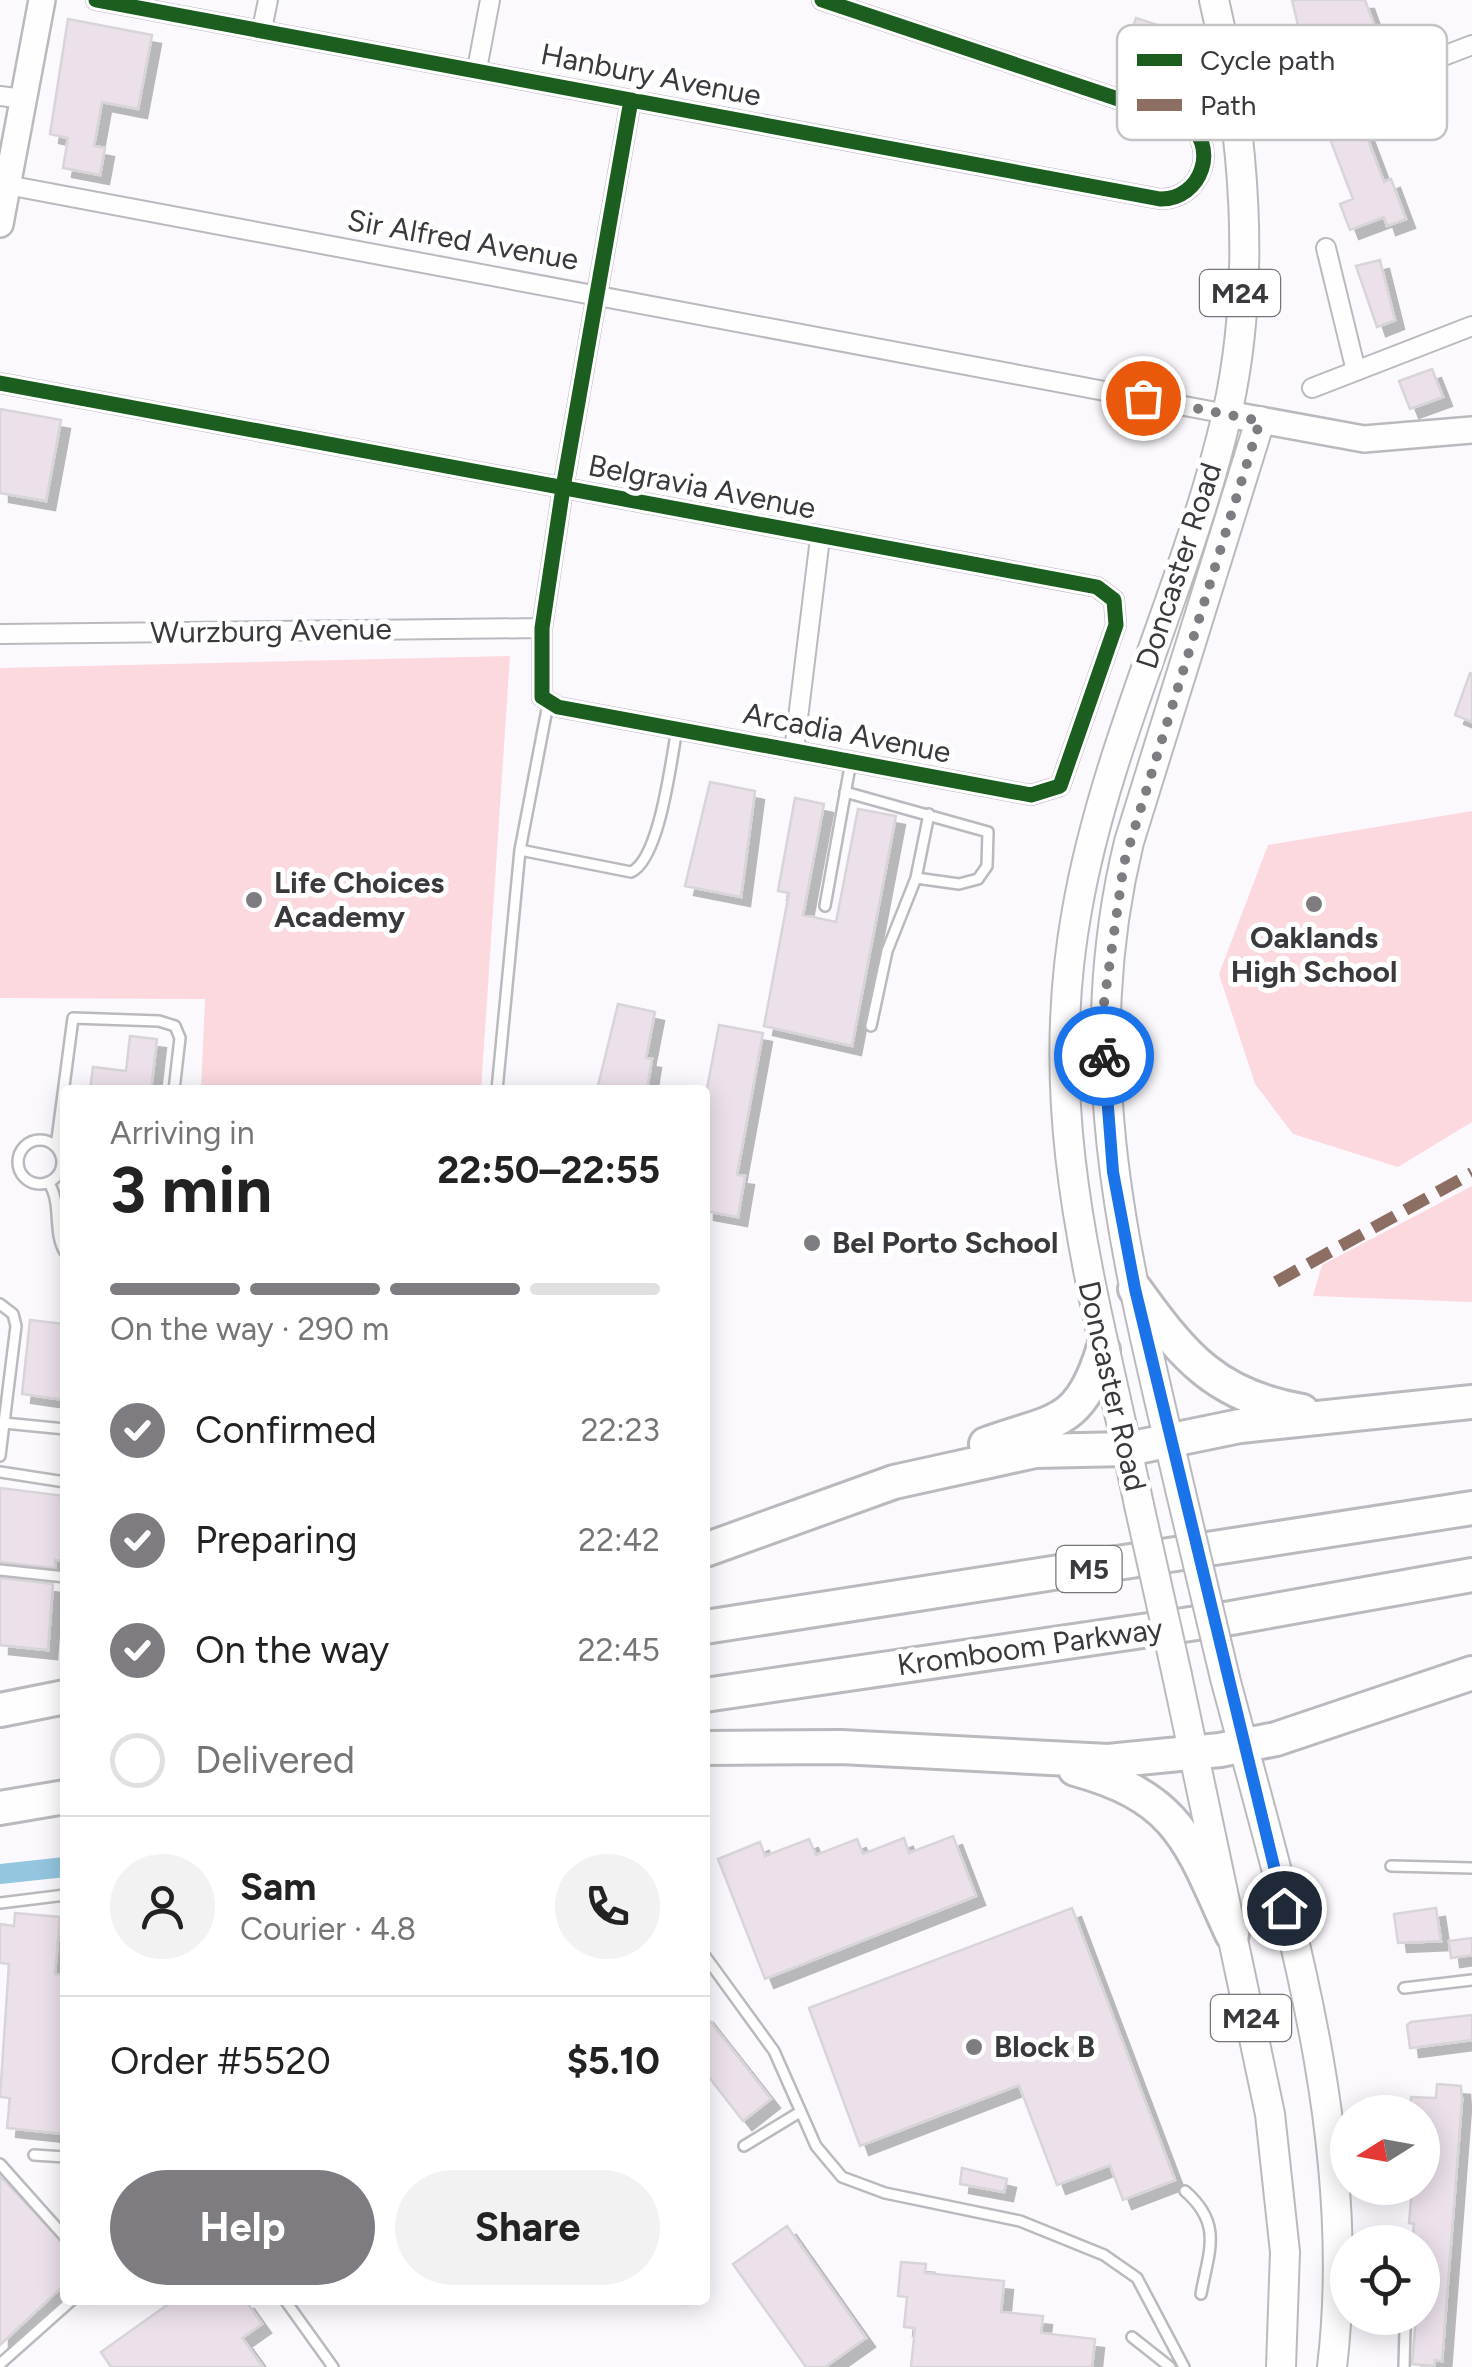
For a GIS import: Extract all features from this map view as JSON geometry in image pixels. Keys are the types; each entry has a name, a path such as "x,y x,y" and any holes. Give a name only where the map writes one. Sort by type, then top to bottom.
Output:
{"highway":[{"path":"1135,1289 1168,1334 1209,1376 1261,1401 1326,1415"},
{"path":"710,1548 1069,1414 1091,1389 1103,1350"},
{"path":"894,1482 1035,1452 1128,1449 1326,1415 1472,1402"},
{"name":"M5","path":"710,1626 1472,1508"},
{"name":"Kromboom Parkway","path":"710,1693 1231,1618 1472,1574"},
{"path":"710,1748 842,1747 1108,1762 1243,1746 1323,1725 1472,1674"},
{"path":"0,1710 60,1698"},
{"path":"0,1730 60,1721"},
{"path":"1037,1758 1094,1774 1155,1804 1180,1826 1232,1934"},
{"path":"0,1808 60,1798"},
{"path":"0,1825 60,1819"}],"main road":[{"name":"M24","path":"1214,0 1219,25"},
{"name":"M24","path":"1227,414 1243,260 1237,140"},
{"name":"Doncaster Road","path":"1227,414 1194,528 1108,776 1070,958 1065,1120 1074,1214 1270,2114 1285,2252 1281,2367"},
{"name":"Doncaster Road","path":"1260,421 1129,842 1112,929 1103,1010 1106,1116 1135,1289 1225,1678 1284,1908 1330,2129 1338,2254 1332,2367"}],"street":[{"path":"0,224 8,184 12,98 42,0"},
{"name":"Hanbury Avenue","path":"96,0 1160,199 1176,198 1192,188 1202,170 1201,140"},
{"path":"262,29 268,0"},
{"path":"477,69 490,0"},
{"name":"Hanbury Avenue","path":"822,0 1117,98"},
{"path":"1447,55 1472,45"},
{"path":"544,696 542,628 632,100"},
{"name":"Sir Alfred Avenue","path":"8,184 598,292 1227,414"},
{"path":"1326,248 1356,371"},
{"path":"1312,388 1472,326"},
{"name":"Belgravia Avenue","path":"0,384 1097,587 1114,600 1117,618 1093,696"},
{"path":"1227,414 1364,439 1472,430"},
{"path":"794,750 820,538"},
{"name":"Wurzburg Avenue","path":"0,634 542,628"},
{"name":"Arcadia Avenue","path":"544,696 677,729 1042,794 1064,781 1093,696"}],"lane":[{"path":"496,1085 520,850 544,696"},
{"path":"520,850 636,871 651,846 677,729"},
{"path":"825,906 851,761"},
{"path":"846,792 988,832 987,866 970,883 916,878"},
{"path":"871,1026 887,950 916,878 929,814"},
{"path":"64,1085 72,1018 159,1021 175,1026 180,1038 175,1085"},
{"path":"60,1114 56,1146 60,1157"},
{"path":"48,1182 32,1182 20,1170 19,1162 32,1141 56,1146"},
{"path":"48,1182 60,1165"},
{"path":"48,1182 56,1196 60,1244"},
{"path":"0,1304 12,1314 16,1326 0,1456"},
{"path":"4,1423 60,1429"},
{"path":"0,1472 60,1481"},
{"path":"0,1570 60,1576"},
{"path":"1391,1866 1472,1868"},
{"path":"0,1903 60,1896"},
{"path":"710,1963 774,2051 822,2156 852,2184 1020,2221 1064,2236 1132,2274 1184,2367"},
{"path":"1404,1988 1472,1980"},
{"path":"744,2146 800,2112"},
{"path":"34,2155 60,2158"},
{"path":"0,2164 60,2231"},
{"path":"1185,2191 1203,2206 1211,2228 1202,2294"},
{"path":"0,2364 66,2305"},
{"path":"289,2305 333,2367"},
{"path":"1404,2367 1405,2335"},
{"path":"1132,2337 1170,2367"}],"shaded area":[{"name":"Life Choices Academy","path":"510,656 481,1085 201,1085 205,999 0,998 0,668"},
{"path":"1472,811 1472,1122 1398,1167 1293,1134 1255,1084 1219,974 1268,845"},
{"path":"1472,1186 1472,1302 1313,1296 1322,1265"}],"building":[{"path":"1292,0 1365,0 1374,25 1298,25"},
{"path":"1136,18 1158,25 1134,25"},
{"path":"68,19 152,35 138,109 102,102 94,146 105,148 100,175 63,168 68,138 50,134"},
{"path":"1330,140 1368,140 1384,182 1391,179 1406,219 1387,226 1384,217 1350,230 1340,204 1353,199"},
{"path":"1380,260 1395,320 1377,327 1356,266"},
{"path":"1432,369 1443,397 1410,409 1399,381"},
{"path":"0,409 61,420 46,501 0,493"},
{"path":"1472,674 1472,722 1455,715"},
{"path":"710,782 755,791 741,897 685,886"},
{"path":"795,798 824,804 803,915 836,922 858,809 896,816 852,1046 764,1026 789,893 778,891"},
{"path":"618,1004 655,1012 646,1058 652,1059 648,1085 598,1085"},
{"path":"719,1025 763,1033 737,1175 745,1176 738,1217 710,1212 708,1085"},
{"path":"130,1036 157,1039 152,1085 91,1085 93,1067 126,1071"},
{"path":"30,1320 60,1323 60,1399 22,1394"},
{"path":"0,1488 60,1495 60,1560 55,1560 55,1568 0,1562"},
{"path":"0,1578 53,1584 48,1650 0,1645"},
{"path":"953,1836 976,1896 765,1979 718,1859 760,1842 765,1856 809,1839 816,1855 857,1839 863,1854 904,1838 909,1853"},
{"name":"Block B","path":"1072,1908 1175,2180 1123,2200 1110,2165 1057,2185 1019,2085 860,2146 809,2008"},
{"path":"1436,1908 1441,1941 1398,1943 1394,1914"},
{"path":"15,1913 60,1917 55,1974 60,1974 60,2133 7,2128 10,2098 0,2097 9,1964 0,1963 0,1924 14,1926"},
{"path":"1472,1938 1472,1955 1451,1958 1449,1941"},
{"path":"1472,2015 1472,2040 1410,2048 1407,2025 1411,2022"},
{"path":"710,2021 771,2099 743,2121 710,2078"},
{"path":"1437,2084 1461,2086 1442,2361 1435,2360 1434,2366 1412,2364 1415,2335 1440,2335 1440,2225 1409,2223 1411,2205 1440,2205 1440,2095 1436,2095"},
{"path":"962,2168 1007,2179 1004,2192 960,2184"},
{"path":"0,2176 60,2240 60,2289 0,2345"},
{"path":"787,2226 866,2338 825,2367 806,2367 733,2264"},
{"path":"901,2262 926,2264 925,2273 1004,2281 1001,2312 1043,2316 1041,2333 1095,2339 1092,2367 911,2367 915,2328 904,2327 907,2297 898,2296"},
{"path":"167,2305 249,2305 262,2324 242,2338 263,2367 111,2367 101,2352"}],"waterway":[{"path":"0,1874 60,1868"}],"marked path":[{"path":"1276,1282 1472,1173"}],"cycle path":[{"path":"96,0 1160,199 1175,197 1196,181 1204,156 1200,140"},
{"path":"822,0 1117,99"},
{"path":"0,383 1097,587 1114,600 1116,625 1060,786 1031,795 558,707 542,697 542,628 563,488 631,100"}],"way so far":[{"path":"1104,1056 1103,1010 1112,929 1129,842 1260,421 1143,398"}],"place":[{"name":"Life Choices Academy","path":"254,900"},
{"name":"Oaklands High School","path":"1314,904"},
{"name":"Bel Porto School","path":"812,1243"},
{"name":"Block B","path":"974,2047"}],"route":[{"path":"1104,1056 1113,1172 1135,1289 1225,1678 1284,1908"}]}
